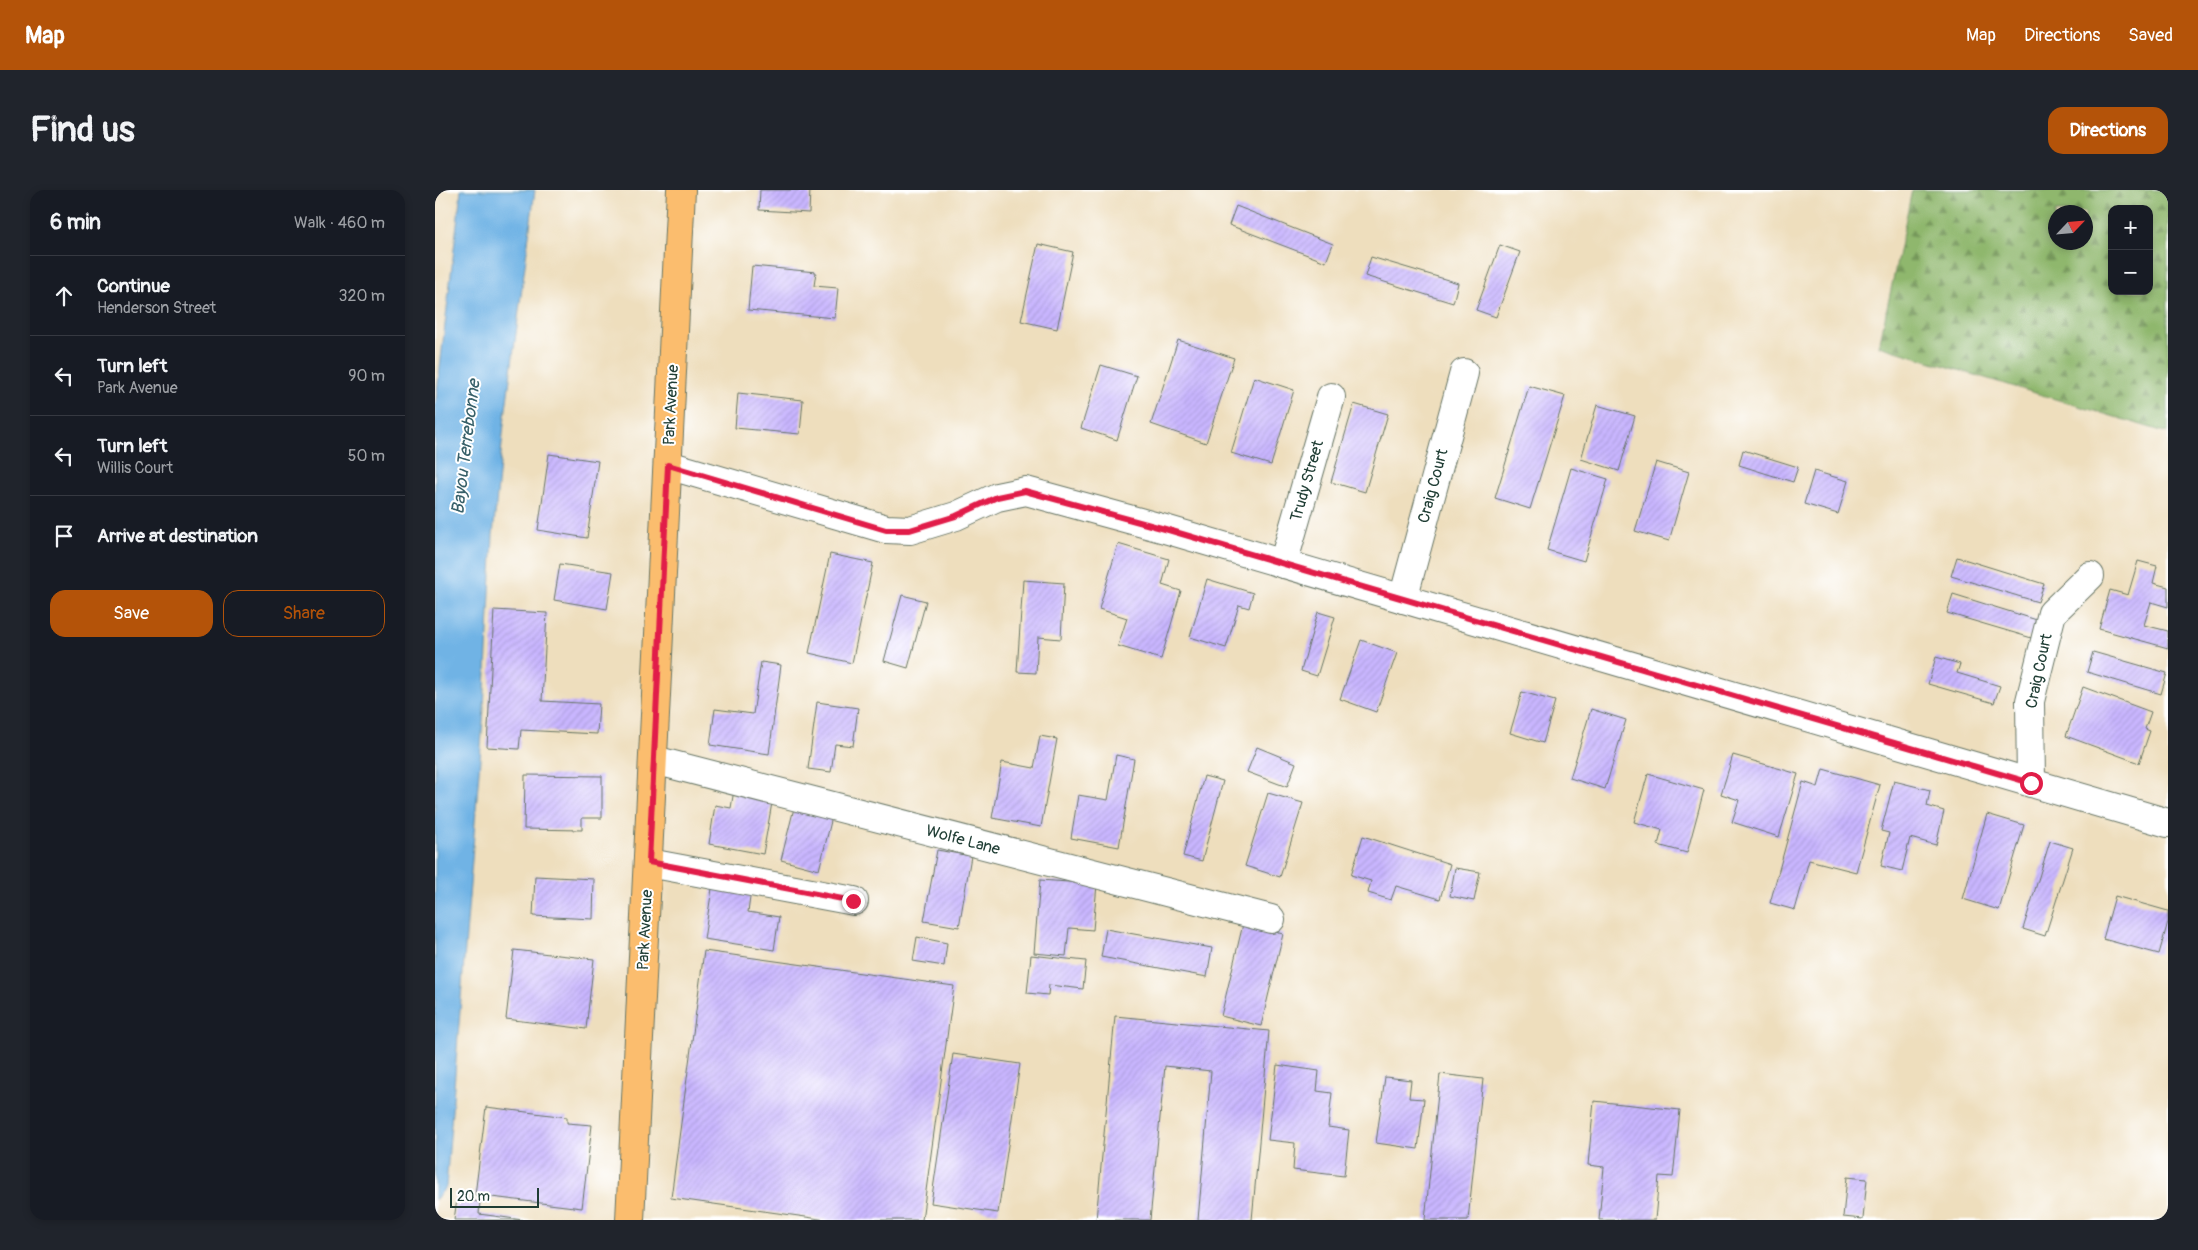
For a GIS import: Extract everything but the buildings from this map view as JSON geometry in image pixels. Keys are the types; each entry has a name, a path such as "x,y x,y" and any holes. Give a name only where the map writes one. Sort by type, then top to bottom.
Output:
{"main road":[{"name":"Park Avenue","path":"630,1220 681,190"}],"street":[{"name":"Craig Court","path":"1403,599 1464,373"},
{"name":"Trudy Street","path":"1283,564 1331,397"},
{"path":"668,465 886,530 910,530 956,516 997,497 1025,491 1283,564 2168,823"},
{"name":"Craig Court","path":"2031,783 2030,702 2052,613 2090,576"},
{"name":"Wolfe Lane","path":"654,760 1271,920"},
{"path":"649,862 853,901"}],"green space":[{"path":"1912,190 2168,190 2168,433 1879,346"}],"water":[{"name":"Bayou Terrebonne","path":"461,190 535,190 504,424 493,535 484,709 446,1187 435,1200 435,409"}],"route":[{"path":"853,901 649,862 668,465 886,530 910,530 956,516 997,497 1025,491 1165,529 2031,783"}]}
